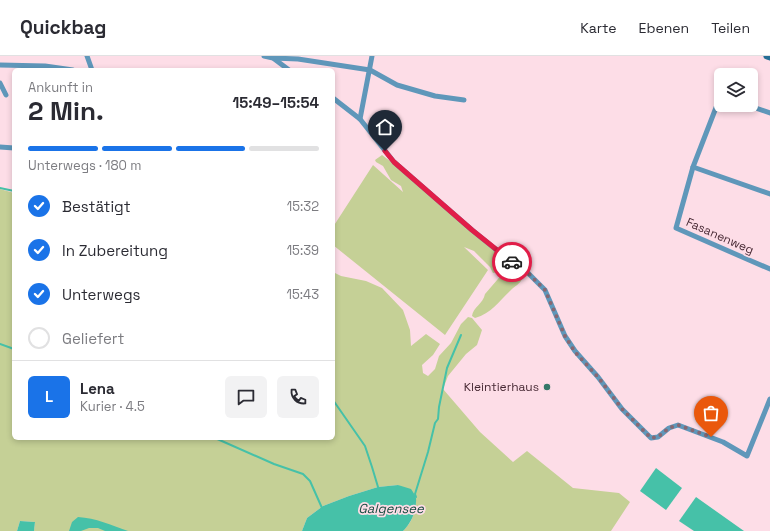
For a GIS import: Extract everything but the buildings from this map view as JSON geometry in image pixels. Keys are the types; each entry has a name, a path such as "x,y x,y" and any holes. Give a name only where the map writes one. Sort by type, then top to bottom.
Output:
{"street":[{"path":"87,56 91,68"},
{"path":"264,56 273,58 298,58 370,70 397,85 435,96 464,100"},
{"path":"360,119 372,56"},
{"path":"273,58 286,68"},
{"path":"0,65 45,66 58,68"},
{"path":"0,83 6,95"},
{"path":"335,100 360,119 394,162 472,230 509,260 528,273 545,290 565,336 575,352 598,377 622,409 651,438 658,437 669,428 678,425 723,442 747,456 770,399"},
{"path":"758,109 770,113"},
{"path":"714,112 693,167 770,194"},
{"path":"0,146 12,148"},
{"name":"Fasanenweg","path":"693,167 676,228 770,269"}],"shaded area":[{"path":"382,155 407,174 504,259 502,268 498,272 493,273 490,267 474,251 464,247 488,270 445,335 335,247 335,224 373,165 403,192 401,186 391,180 383,166 375,160"},
{"path":"0,189 12,192 12,440 335,440 335,273 341,276 366,281 382,288 403,310 410,330 411,346 426,334 440,344 433,355 422,365 423,373 428,376 435,369 439,356 451,343 461,324 468,317 472,318 482,330 477,345 466,354 448,376 443,389 480,432 513,462 527,451 573,488 619,493 630,502 611,531 403,531 410,523 413,516 416,497 398,485 378,487 323,506 307,518 302,531 34,531 35,522 20,521 17,531 0,531"},
{"path":"510,265 519,272 522,279 520,282 491,310 475,318 472,316 474,310 485,294"}],"water":[{"path":"656,468 682,488 666,510 640,491"},
{"name":"Galgensee","path":"398,485 411,489 416,498 416,508 413,516 403,531 302,531 307,518 323,506 378,487"},
{"path":"696,497 744,531 694,531 679,521"},
{"path":"78,517 97,520 128,531 105,531 98,528 89,528 81,531 69,531 72,522"},
{"path":"20,521 35,522 34,531 17,531"}],"waterway":[{"path":"0,188 12,191"},
{"path":"416,497 415,494 435,423 438,419 447,368 461,335"},
{"path":"0,344 12,348"},
{"path":"335,403 365,446 378,487"},
{"path":"220,440 274,464 303,474 310,481 322,508"}],"way so far":[{"path":"512,262 528,273 545,290 565,336 575,352 598,377 622,409 651,438 658,437 669,428 678,425 711,437"}],"place":[{"name":"Kleintierhaus","path":"547,387"}],"route":[{"path":"385,151 394,162 472,230 512,262"}]}
